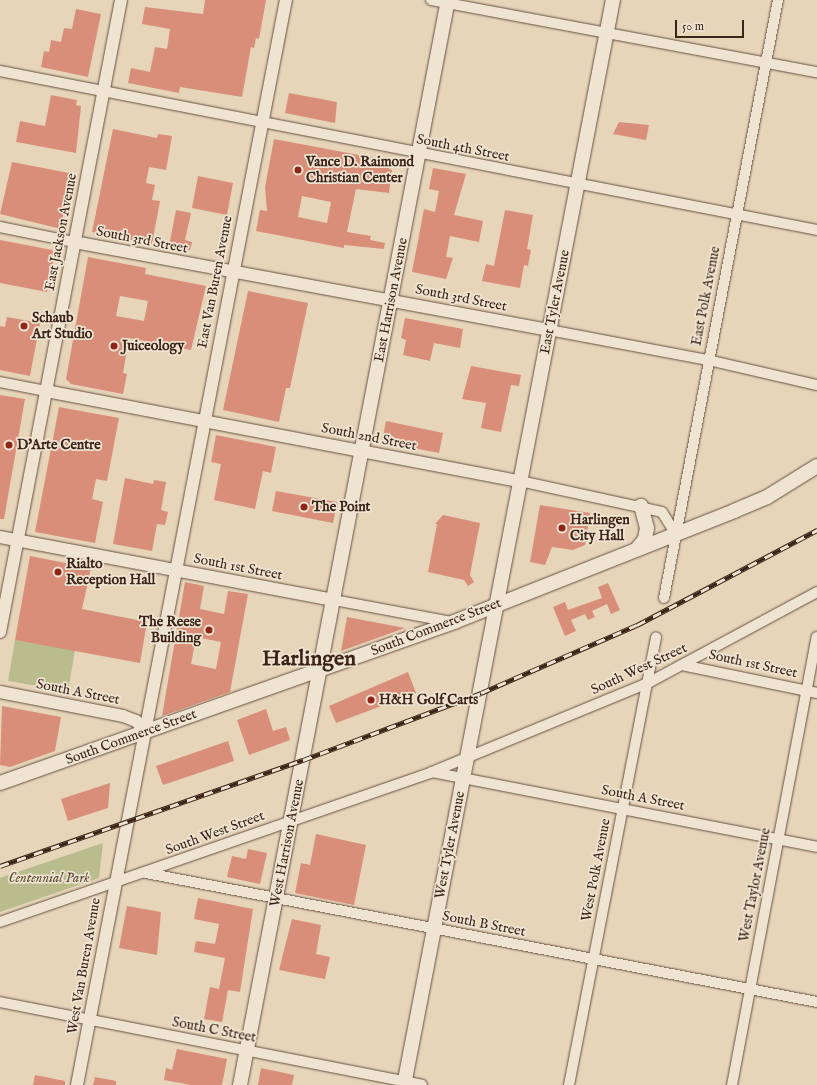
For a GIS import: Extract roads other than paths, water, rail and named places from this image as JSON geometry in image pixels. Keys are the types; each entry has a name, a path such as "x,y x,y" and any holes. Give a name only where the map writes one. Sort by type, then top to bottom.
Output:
{"main road":[{"name":"East Tyler Avenue","path":"497,605 614,0"},
{"name":"East Harrison Avenue","path":"334,600 448,2"},
{"name":"South Commerce Street","path":"0,783 454,622 767,497 817,466"},
{"path":"637,549 644,539 647,528 641,506"},
{"name":"West Harrison Avenue","path":"240,1085 334,600"},
{"name":"West Tyler Avenue","path":"404,1083 497,605"}],"street":[{"name":"East Jackson Avenue","path":"0,632 121,0"},
{"name":"East Van Buren Avenue","path":"175,570 286,0"},
{"path":"431,0 767,61 817,72"},
{"name":"East Polk Avenue","path":"664,598 675,533 778,0"},
{"name":"South 4th Street","path":"0,72 104,91 736,216 817,230"},
{"path":"0,227 74,242"},
{"name":"South 3rd Street","path":"74,242 708,360 817,385"},
{"path":"0,382 46,391"},
{"name":"South 2nd Street","path":"46,391 204,420 641,506 662,512 675,533"},
{"name":"South 1st Street","path":"0,537 454,622"},
{"name":"West Van Buren Avenue","path":"77,1085 115,882 146,731 175,570"},
{"name":"South West Street","path":"0,922 115,882 146,873 291,820 467,760 648,683 817,592"},
{"name":"West Polk Avenue","path":"569,1085 656,637"},
{"name":"West Taylor Avenue","path":"732,1085 778,840 812,692 817,637"},
{"name":"South 1st Street","path":"682,665 812,692"},
{"name":"South A Street","path":"0,692 123,716 136,721 146,731"},
{"name":"South West Street","path":"432,772 463,778"},
{"name":"South A Street","path":"463,778 817,847"},
{"name":"South B Street","path":"146,873 817,1002"},
{"name":"South C Street","path":"0,1002 404,1083 422,1085"}],"railway":[{"path":"0,866 303,760 481,693 637,625 817,530"}],"place":[{"name":"Vance D. Raimond Christian Center","path":"298,170"},
{"name":"Schaub Art Studio","path":"24,326"},
{"name":"Juiceology","path":"114,346"},
{"name":"D'Arte Centre","path":"9,445"},
{"name":"The Point","path":"304,507"},
{"name":"Harlingen City Hall","path":"562,528"},
{"name":"Rialto Reception Hall","path":"58,572"},
{"name":"The Reese Building","path":"209,630"},
{"name":"H&H Golf Carts","path":"371,700"}],"district":[{"name":"Harlingen","path":"309,660"}],"park label":[{"name":"Centennial Park","path":"49,878"}]}
